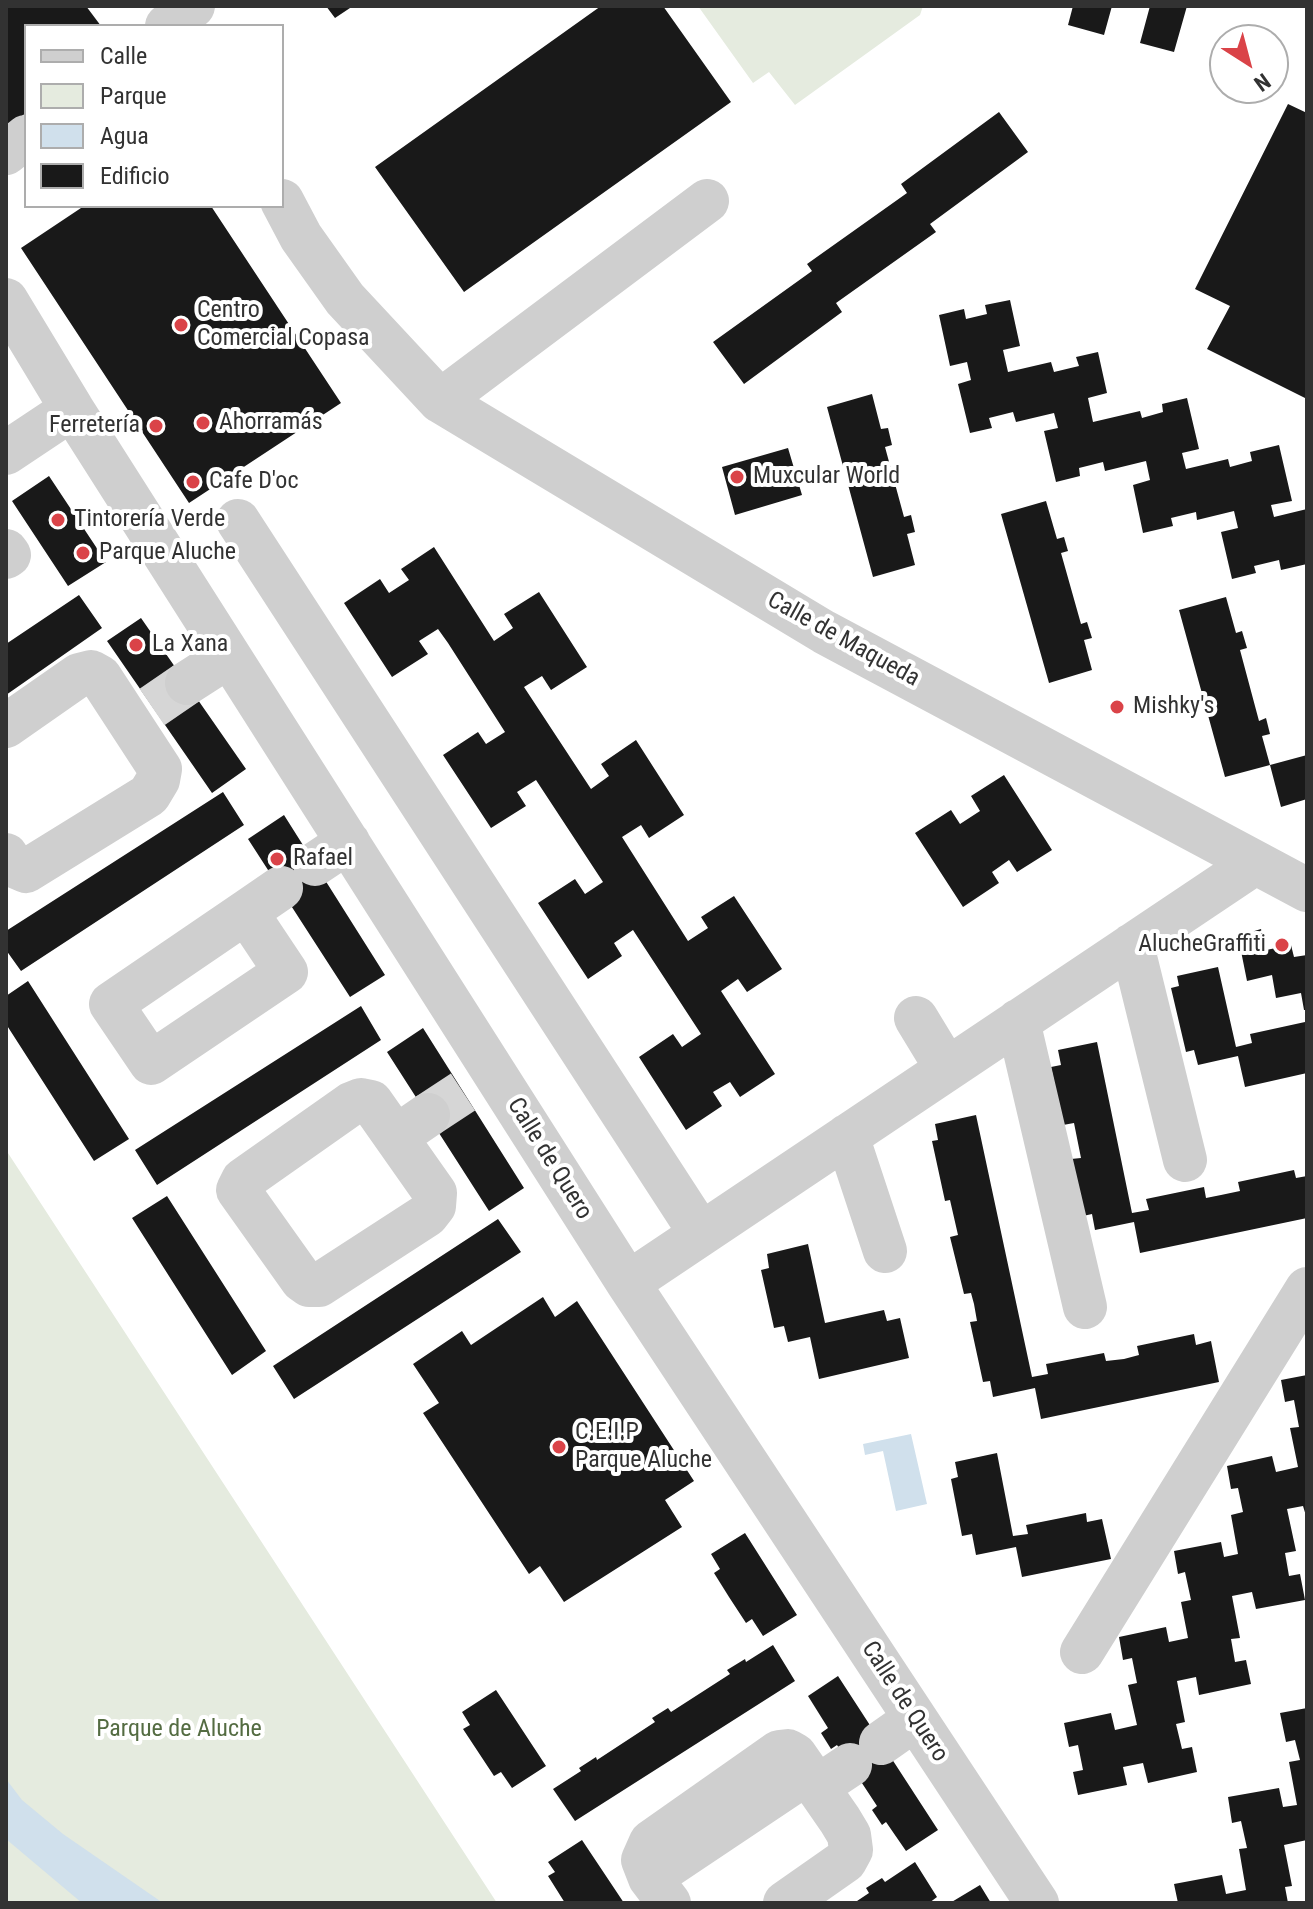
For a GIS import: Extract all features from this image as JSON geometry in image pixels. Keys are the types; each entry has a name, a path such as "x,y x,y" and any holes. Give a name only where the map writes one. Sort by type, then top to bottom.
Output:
{"street":[{"path":"170,24 193,6"},
{"path":"6,153 24,139"},
{"path":"440,401 707,201"},
{"name":"Calle de Maqueda","path":"284,205 301,237 345,299 440,401 824,632 1307,890"},
{"name":"Calle de Quero","path":"6,300 229,656 297,877 445,1104 628,1283 854,1757 1037,1903"},
{"path":"6,453 72,409"},
{"path":"238,521 701,1234"},
{"path":"156,705 229,656"},
{"path":"6,726 79,675 91,672 156,705"},
{"path":"6,855 12,865 26,871 149,795 158,780 160,769 156,705"},
{"path":"628,1283 1255,863"},
{"path":"1132,945 1185,1160"},
{"path":"916,1018 947,1069"},
{"path":"1018,1021 1085,1307"},
{"path":"361,1100 445,1104 434,1206 427,1215 319,1285 309,1285 302,1280 238,1190 243,1180 361,1100"},
{"path":"847,1136 885,1251"},
{"path":"1082,1652 1307,1289"},
{"path":"660,1891 643,1860 651,1842 779,1752 854,1757 849,1835 851,1850 845,1861 785,1903"}],"green space":[{"path":"698,6 923,6 920,15 795,105 769,72 753,83"},
{"name":"Parque de Aluche","path":"6,1150 497,1903 6,1903"}],"water":[{"path":"911,1434 927,1504 896,1511 883,1451 865,1455 863,1444"},
{"path":"6,1779 22,1800 63,1834 163,1903 82,1903 6,1839"}],"building":[{"path":"6,6 86,6 100,24 24,24 24,114 9,125 6,122"},
{"path":"326,6 353,6 335,18"},
{"path":"601,6 663,6 731,102 464,292 375,167"},
{"path":"1073,6 1112,6 1104,35 1068,25"},
{"path":"1150,6 1187,6 1174,52 1140,43"},
{"path":"1288,104 1307,113 1307,399 1207,349 1230,306 1195,289"},
{"path":"999,112 1028,152 930,224 936,232 836,303 842,312 744,384 713,342 812,271 807,264 907,193 901,184"},
{"name":"Centro Comercial Copasa","path":"81,208 212,208 341,403 189,503 21,248"},
{"path":"1010,300 1020,346 1003,350 1008,372 1051,362 1054,372 1079,366 1076,357 1098,352 1107,393 1088,398 1093,422 1140,411 1142,418 1163,412 1162,404 1187,398 1199,449 1182,453 1186,469 1228,459 1230,467 1252,461 1250,452 1279,445 1292,501 1271,505 1274,517 1307,509 1307,564 1281,570 1279,560 1254,566 1256,573 1232,579 1221,532 1238,528 1234,511 1197,520 1196,512 1171,518 1173,526 1143,533 1133,485 1150,480 1146,461 1105,471 1103,462 1079,468 1080,476 1056,482 1044,431 1058,428 1054,413 1016,422 1013,412 989,418 992,428 970,433 958,384 971,380 967,362 950,366 939,315 964,309 966,319 987,314 985,305"},
{"path":"872,394 881,429 888,428 892,445 885,447 904,517 911,515 915,532 907,534 915,565 873,577 827,407"},
{"path":"788,448 802,495 735,515 722,467"},
{"path":"49,476 106,562 68,586 12,501"},
{"path":"1046,501 1057,539 1064,537 1068,551 1061,553 1081,624 1087,622 1092,638 1084,640 1092,670 1049,683 1001,514"},
{"path":"434,547 494,641 513,628 504,614 539,592 587,667 551,690 542,676 524,687 591,789 609,776 601,764 636,740 684,815 649,838 641,825 622,837 688,941 708,928 701,917 734,896 782,969 747,992 738,979 721,991 775,1074 740,1097 730,1082 713,1092 722,1106 686,1130 639,1057 673,1034 682,1047 701,1034 633,930 614,943 622,956 588,979 538,903 575,879 585,894 603,882 536,780 517,792 526,806 491,828 443,755 478,732 486,744 505,732 448,643 438,629 419,641 428,654 392,677 344,603 380,579 389,593 409,580 401,569"},
{"path":"79,595 102,628 6,695 6,644"},
{"path":"1226,597 1236,633 1242,631 1247,648 1240,650 1259,721 1266,718 1270,734 1262,736 1270,765 1225,777 1179,610"},
{"path":"141,618 246,769 212,793 107,641"},
{"path":"1307,755 1307,799 1281,807 1270,765"},
{"path":"1004,775 1052,850 1017,872 1009,860 992,872 999,883 963,907 915,833 951,810 960,824 980,811 971,796"},
{"path":"223,792 244,825 21,971 6,950 6,931"},
{"path":"284,815 385,975 350,997 248,839"},
{"path":"1261,929 1266,950 1291,945 1294,957 1307,955 1307,1010 1304,1010 1301,993 1276,998 1272,975 1247,981 1238,936"},
{"path":"1218,967 1236,1047 1252,1043 1250,1034 1305,1022 1307,1073 1245,1087 1238,1056 1198,1065 1194,1050 1186,1052 1171,988 1179,986 1177,976"},
{"path":"28,981 129,1139 94,1161 6,1024 6,996"},
{"path":"361,1006 381,1040 157,1185 135,1150"},
{"path":"423,1028 524,1188 489,1211 387,1052"},
{"path":"1097,1042 1132,1213 1149,1210 1146,1199 1204,1187 1206,1198 1240,1191 1238,1182 1294,1170 1296,1178 1307,1176 1307,1218 1140,1253 1134,1222 1095,1230 1092,1214 1083,1216 1071,1159 1081,1158 1074,1123 1063,1125 1051,1067 1061,1065 1058,1050"},
{"path":"976,1115 1032,1377 1048,1374 1046,1364 1104,1353 1106,1361 1124,1359 1139,1355 1137,1346 1194,1334 1196,1345 1211,1341 1219,1382 1041,1419 1035,1388 993,1397 990,1381 983,1382 970,1322 977,1321 974,1304 971,1293 964,1294 950,1237 958,1235 950,1200 945,1201 932,1141 938,1140 935,1124"},
{"path":"167,1196 266,1351 232,1375 132,1218"},
{"path":"498,1219 521,1252 294,1399 273,1366"},
{"path":"808,1244 825,1323 884,1310 887,1321 900,1318 909,1358 819,1379 810,1337 788,1342 784,1326 774,1328 761,1270 769,1268 767,1254"},
{"name":"C.E.I.P Parque Aluche","path":"543,1297 555,1317 577,1301 694,1481 665,1500 682,1527 564,1602 540,1566 529,1574 423,1413 439,1403 413,1364 462,1331 471,1345"},
{"path":"1307,1375 1307,1519 1303,1506 1287,1509 1296,1551 1285,1553 1289,1576 1300,1574 1305,1600 1256,1609 1252,1592 1232,1596 1240,1638 1231,1639 1235,1662 1246,1660 1251,1684 1199,1695 1196,1677 1177,1681 1185,1722 1176,1724 1182,1749 1192,1747 1197,1772 1148,1783 1143,1763 1123,1767 1127,1785 1078,1795 1073,1772 1083,1770 1078,1745 1069,1747 1064,1723 1111,1713 1115,1730 1137,1725 1128,1685 1137,1683 1132,1658 1123,1660 1119,1637 1166,1627 1169,1642 1188,1638 1181,1602 1191,1600 1185,1572 1178,1574 1174,1551 1221,1542 1224,1557 1238,1554 1231,1515 1243,1512 1238,1488 1231,1489 1227,1466 1272,1456 1276,1472 1298,1467 1290,1428 1299,1427 1294,1400 1285,1402 1281,1380"},
{"path":"997,1453 1013,1536 1028,1534 1026,1525 1086,1513 1087,1522 1102,1519 1111,1559 1022,1577 1016,1547 976,1555 972,1534 962,1536 951,1479 958,1477 955,1462"},
{"path":"745,1533 797,1615 763,1636 752,1619 746,1623 714,1573 720,1569 711,1554"},
{"path":"773,1645 795,1681 575,1821 553,1789 581,1771 579,1768 596,1757 597,1760 655,1722 652,1718 668,1708 671,1712 730,1674 727,1670"},
{"path":"838,1676 938,1830 906,1851 886,1822 882,1825 872,1810 877,1806 837,1745 831,1749 821,1733 828,1728 808,1696"},
{"path":"496,1690 546,1766 512,1788 501,1772 494,1776 463,1729 470,1725 462,1712"},
{"path":"1307,1708 1307,1840 1284,1845 1292,1886 1285,1887 1288,1903 1178,1903 1174,1884 1222,1875 1226,1894 1246,1890 1239,1849 1247,1848 1241,1821 1232,1823 1228,1797 1279,1788 1283,1807 1297,1805 1289,1762 1300,1760 1295,1740 1286,1742 1280,1713"},
{"path":"582,1840 624,1903 565,1903 548,1876 555,1872 548,1862"},
{"path":"915,1862 937,1897 929,1903 854,1903 869,1893 866,1888 882,1878 885,1882"},
{"path":"980,1885 991,1903 950,1903"}],"tunnel":[{"path":"152,707 187,683"},
{"path":"428,1115 463,1092"}],"place":[{"name":"Centro Comercial Copasa","path":"181,325"},
{"name":"Ahorramás","path":"203,423"},
{"name":"Ferretería","path":"156,426"},
{"name":"Muxcular World","path":"737,477"},
{"name":"Cafe D'oc","path":"193,482"},
{"name":"Tintorería Verde","path":"58,520"},
{"name":"Parque Aluche","path":"83,553"},
{"name":"La Xana","path":"136,645"},
{"name":"Mishky's","path":"1117,707"},
{"name":"Rafael","path":"277,859"},
{"name":"AlucheGraffiti","path":"1282,945"},
{"name":"C.E.I.P Parque Aluche","path":"559,1447"}]}
